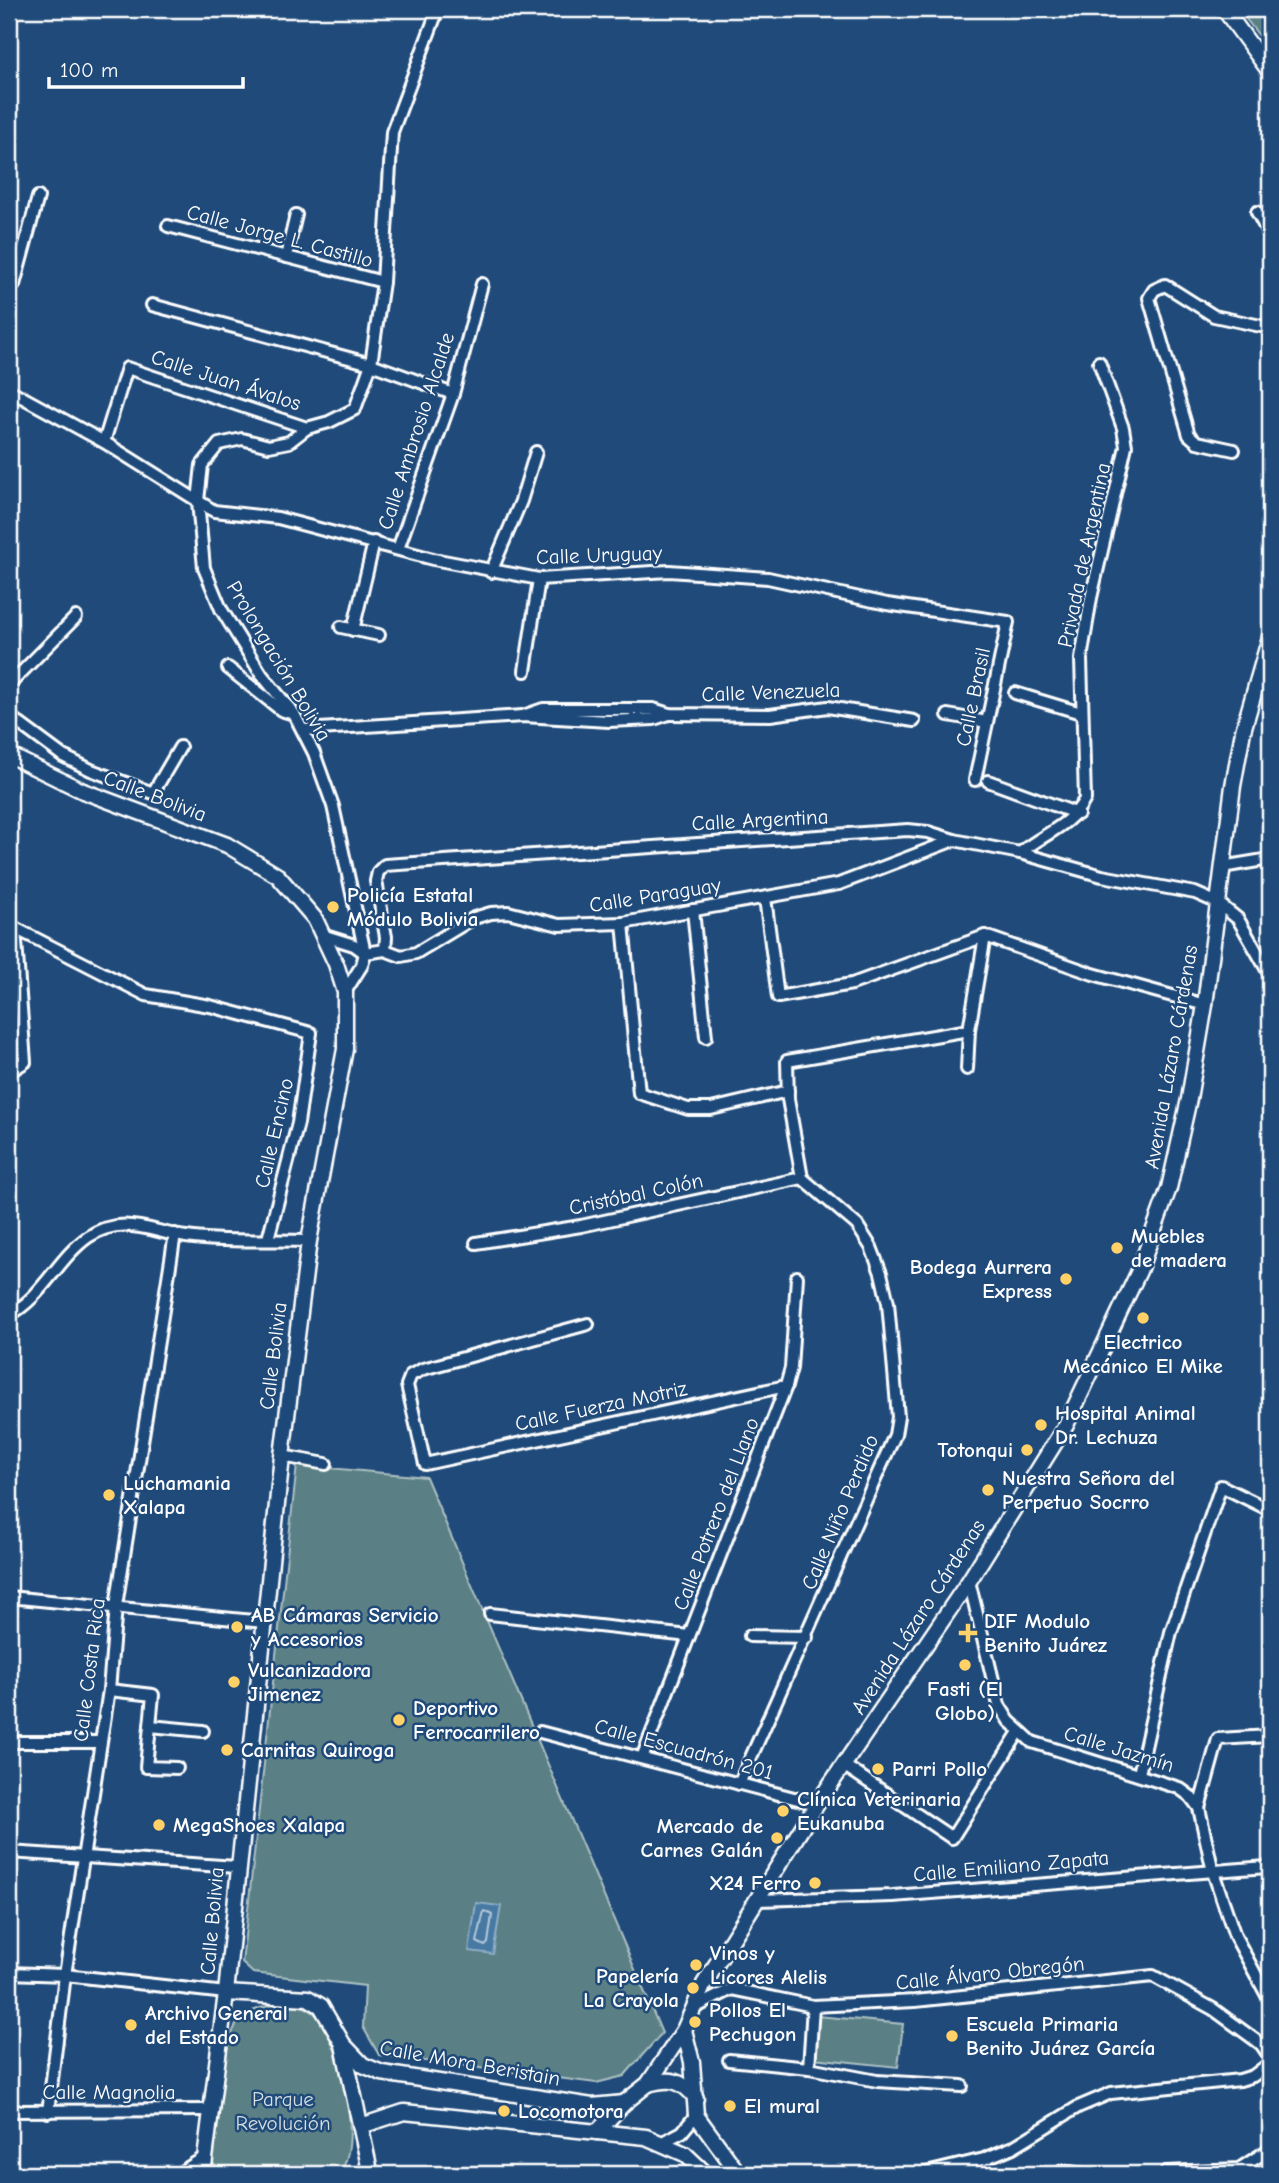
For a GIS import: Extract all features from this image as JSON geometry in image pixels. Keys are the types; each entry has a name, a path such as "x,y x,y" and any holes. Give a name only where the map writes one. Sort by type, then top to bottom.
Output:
{"main road":[{"path":"1224,9 1270,72"},
{"name":"Avenida Lázaro Cárdenas","path":"648,2084 684,2030 704,1984 817,1804 969,1581 1066,1425 1139,1271 1169,1188 1189,1099 1205,1005 1222,867 1243,732 1270,636"},
{"name":"Calle Bolivia","path":"9,755 83,791 227,845 278,876 300,899 323,935 345,992 345,1049 309,1241 282,1456 237,1867 226,1993 203,2174"},
{"path":"229,1963 240,1982 259,1995"},
{"name":"Calle Mora Beristain","path":"226,1993 308,1998 321,2006 332,2020 343,2043 363,2064 382,2073 592,2106 624,2103"},
{"path":"223,2018 238,2005 259,1995"},
{"path":"684,2030 692,2062 696,2115 725,2159 739,2174"},
{"path":"343,2043 368,2172"},
{"path":"597,2132 624,2103 648,2084 670,2078 686,2085 696,2098"},
{"path":"360,2126 404,2112 646,2137 663,2142 685,2154 706,2174"},
{"path":"718,2174 725,2159"}],"street":[{"name":"Prolongación Bolivia","path":"365,953 333,806 304,730 262,675 220,609 204,568 198,501 202,465 219,444 242,439 269,446 289,442 307,428 329,422 355,409 371,364 383,282 392,132 438,9"},
{"path":"12,286 38,197"},
{"path":"1257,212 1270,236"},
{"path":"286,257 296,215"},
{"name":"Calle Jorge L. Castillo","path":"168,226 383,282"},
{"name":"Calle Ambrosio Alcalde","path":"398,549 453,394 482,284"},
{"path":"1234,450 1197,442 1189,435 1149,298 1154,290 1165,285 1214,316 1270,328"},
{"path":"152,305 371,364 453,394"},
{"name":"Privada de Argentina","path":"1077,814 1085,799 1086,782 1081,713 1081,659 1126,446 1123,428 1098,362"},
{"name":"Calle Juan Ávalos","path":"104,442 127,368 307,428"},
{"name":"Calle Uruguay","path":"9,390 104,442 214,511 278,518 491,572 539,579 669,571 768,578 887,604 1008,622"},
{"path":"491,572 522,501 536,452"},
{"path":"353,630 374,542"},
{"path":"525,671 539,579"},
{"path":"9,685 76,617"},
{"name":"Calle Brasil","path":"975,780 1008,622"},
{"path":"341,627 379,635"},
{"path":"229,668 281,709 294,714"},
{"path":"1015,694 1081,713"},
{"name":"Calle Venezuela","path":"304,730 523,716 609,721 653,719 669,714 770,715 828,707 914,721"},
{"path":"948,715 987,722"},
{"path":"9,716 63,756 91,770 153,793 180,747"},
{"path":"83,791 91,770"},
{"path":"988,780 1077,814"},
{"path":"1020,853 1077,814"},
{"name":"Calle Argentina","path":"385,950 386,937 376,881 378,872 385,865 908,830 1020,853 1102,876 1195,894 1218,903"},
{"name":"Calle Paraguay","path":"365,953 385,950 401,956 416,953 474,918 491,913 508,912 568,926 623,923 839,884 954,841"},
{"path":"1222,867 1232,863 1270,859"},
{"path":"765,898 778,997 852,984 985,936 1093,974 1205,1005"},
{"path":"1218,903 1247,931 1270,975"},
{"path":"693,910 706,1037"},
{"path":"623,923 639,1093 688,1109 711,1109 788,1091"},
{"path":"9,1072 25,1062 12,927"},
{"name":"Calle Encino","path":"12,927 146,995 210,1006 311,1034 298,1124 268,1239"},
{"path":"323,935 354,945 365,953 362,965 345,992"},
{"path":"967,1069 969,1030 985,936"},
{"path":"802,1178 788,1091 788,1061 969,1030"},
{"name":"Cristóbal Colón","path":"476,1243 581,1226 802,1178"},
{"name":"Calle Niño Perdido","path":"739,1784 895,1435 898,1417 888,1303 876,1260 857,1225 802,1178"},
{"path":"9,1315 29,1301 77,1246 102,1229 121,1225 159,1229 186,1237 309,1241"},
{"name":"Calle Costa Rica","path":"48,2112 65,1975 109,1690 116,1606 175,1234"},
{"name":"Calle Potrero del Llano","path":"642,1758 786,1385 791,1368 797,1277"},
{"name":"Calle Fuerza Motriz","path":"589,1324 423,1369 411,1375 407,1385 425,1464 786,1385"},
{"path":"282,1456 326,1464"},
{"path":"1139,1774 1171,1632 1221,1486 1270,1510"},
{"name":"Calle Jazmín","path":"969,1581 999,1705 1019,1732 1032,1742 1179,1788 1199,1808"},
{"path":"9,1597 264,1622"},
{"path":"490,1614 690,1636"},
{"path":"750,1636 807,1637"},
{"path":"109,1690 153,1695 146,1767 177,1768"},
{"path":"150,1726 203,1731"},
{"name":"Calle Escuadrón 201","path":"540,1732 817,1804"},
{"path":"845,1766 952,1838 1019,1732"},
{"path":"1270,1736 1218,1739 1199,1808 1213,1872 1235,1936 1270,2001"},
{"path":"9,1742 100,1742"},
{"path":"9,1852 237,1867"},
{"name":"Calle Emiliano Zapata","path":"757,1900 893,1896 1268,1867"},
{"path":"9,1973 65,1975 226,1993"},
{"name":"Calle Álvaro Obregón","path":"692,2008 732,1989 813,2006 915,2001 1153,1976 1213,2009 1261,2045 1270,2057"},
{"path":"809,2068 813,2006"},
{"path":"729,2060 809,2068 906,2084 962,2085"},
{"path":"922,2174 984,2159 1003,2151 1077,2107 1111,2093 1240,2080 1253,2076 1270,2063"},
{"name":"Calle Magnolia","path":"9,2111 210,2110"},
{"path":"663,2142 682,2132 696,2115"},
{"path":"1166,2173 1239,2169 1270,2149"},
{"path":"178,2174 205,2157"},
{"path":"1062,2171 1084,2174"}],"green space":[{"path":"1238,9 1270,9 1270,52 1268,47"},
{"name":"Deportivo Ferrocarrilero","path":"297,1465 426,1477 662,2033 624,2076 596,2083 379,2055 363,2027 365,1986 253,1973 242,1963"},
{"name":"Parque Revolución","path":"289,2003 305,2007 318,2017 335,2049 349,2119 350,2141 346,2160 339,2174 218,2174 212,2160 224,2066 233,2031 239,2021 256,2010"},
{"path":"817,2016 903,2024 898,2067 813,2058"}],"water":[{"path":"476,1903 501,1906 493,1954 469,1951"}],"place":[{"name":"Policía Estatal Módulo Bolivia","path":"333,907"},
{"name":"Muebles de madera","path":"1117,1248"},
{"name":"Bodega Aurrera Express","path":"1066,1279"},
{"name":"Electrico Mecánico El Mike","path":"1143,1318"},
{"name":"Hospital Animal Dr. Lechuza","path":"1041,1425"},
{"name":"Totonqui","path":"1027,1450"},
{"name":"Nuestra Señora del Perpetuo Socrro","path":"988,1490"},
{"name":"Luchamania Xalapa","path":"109,1495"},
{"name":"AB Cámaras Servicio y Accesorios","path":"237,1627"},
{"name":"DIF Modulo Benito Juárez","path":"968,1633"},
{"name":"Fasti (El Globo)","path":"965,1665"},
{"name":"Vulcanizadora Jimenez","path":"234,1682"},
{"name":"Deportivo Ferrocarrilero","path":"399,1720"},
{"name":"Carnitas Quiroga","path":"227,1750"},
{"name":"Parri Pollo","path":"878,1769"},
{"name":"Clínica Veterinaria Eukanuba","path":"783,1811"},
{"name":"MegaShoes Xalapa","path":"159,1825"},
{"name":"Mercado de Carnes Galán","path":"777,1838"},
{"name":"X24 Ferro","path":"815,1883"},
{"name":"Vinos y Licores Alelis","path":"696,1965"},
{"name":"Papelería La Crayola","path":"693,1988"},
{"name":"Pollos El Pechugon","path":"695,2022"},
{"name":"Archivo General del Estado","path":"131,2025"},
{"name":"Escuela Primaria Benito Juárez García","path":"952,2036"},
{"name":"El mural","path":"730,2106"},
{"name":"Locomotora","path":"504,2111"}]}
